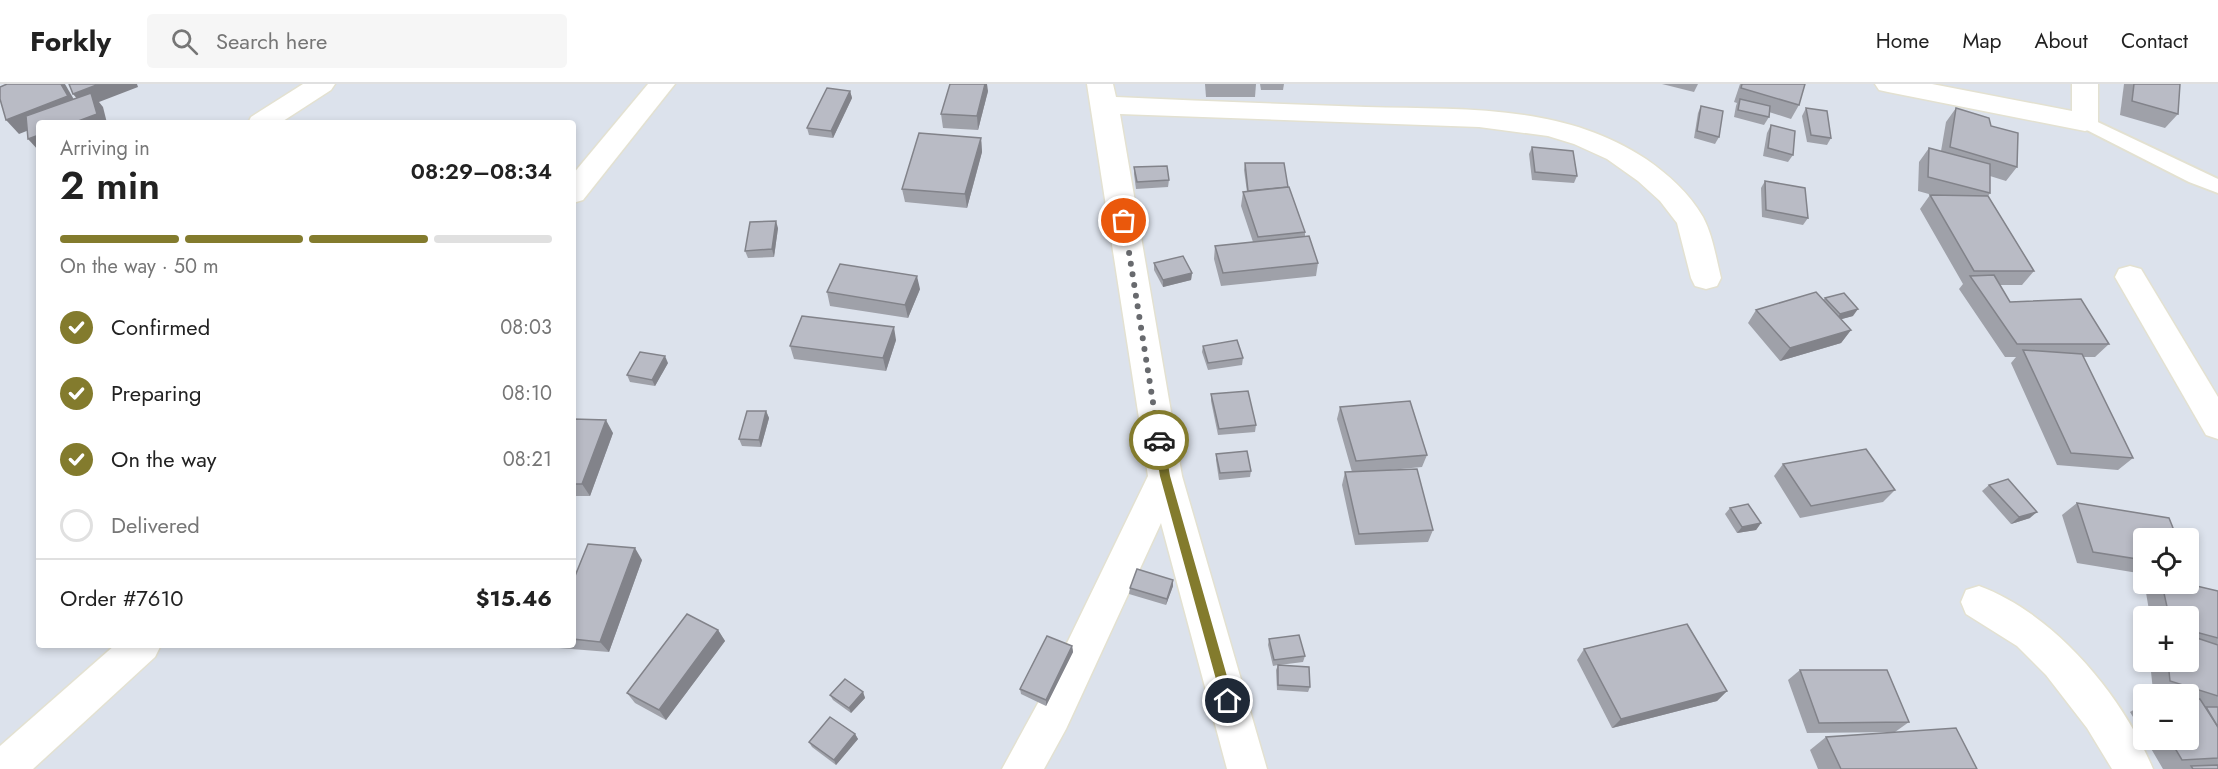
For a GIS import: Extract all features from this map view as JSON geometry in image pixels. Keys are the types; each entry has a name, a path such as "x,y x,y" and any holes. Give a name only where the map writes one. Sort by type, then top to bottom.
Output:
{"street":[{"path":"266,120 322,84"},
{"path":"576,190 662,84"},
{"path":"1888,84 2085,122 2085,84"},
{"path":"1247,769 1165,476 1103,95 1373,116 1521,120 1556,128 1598,143 1636,165 1670,193 1689,218 1706,278"},
{"path":"2130,277 2218,426"},
{"path":"1022,769 1052,716 1165,476"},
{"path":"1979,602 2030,634 2080,686 2121,745 2133,769"},
{"path":"4,769 139,648"}],"lane":[{"path":"2085,122 2218,186"}],"building":[{"path":"7,84 61,84 68,96 6,120 0,99 0,87"},
{"path":"69,84 99,84 73,94"},
{"path":"950,84 985,84 977,116 941,114"},
{"path":"1742,84 1805,84 1799,105 1741,88"},
{"path":"2134,84 2180,84 2178,114 2132,101"},
{"path":"827,88 850,91 831,131 807,128"},
{"path":"91,93 97,114 81,120 36,120 36,136 28,139 26,116"},
{"path":"1740,99 1770,106 1769,117 1738,110"},
{"path":"1701,106 1723,111 1719,137 1697,131"},
{"path":"1806,108 1827,111 1831,138 1811,135"},
{"path":"1956,108 1989,118 1991,126 2018,133 2017,167 1950,147"},
{"path":"1771,125 1795,131 1793,155 1768,148"},
{"path":"919,133 981,138 965,194 902,189"},
{"path":"1532,147 1573,151 1577,176 1535,172"},
{"path":"1929,148 1990,164 1990,193 1928,177"},
{"path":"1245,163 1284,163 1288,187 1248,191"},
{"path":"1167,166 1169,180 1137,182 1134,167"},
{"path":"1765,181 1805,188 1808,218 1766,210"},
{"path":"1289,187 1305,232 1258,237 1243,192"},
{"path":"1930,195 1988,196 2034,271 1974,271"},
{"path":"776,221 772,249 745,251 750,222"},
{"path":"1309,236 1318,263 1223,273 1215,246"},
{"path":"1183,256 1192,273 1163,280 1154,263"},
{"path":"840,264 917,276 905,305 827,292"},
{"path":"1994,275 2010,302 2081,299 2109,344 2017,344 1970,276"},
{"path":"1816,292 1851,330 1790,348 1756,310"},
{"path":"1844,293 1858,309 1840,314 1825,298"},
{"path":"802,316 894,327 883,358 790,346"},
{"path":"1237,340 1243,358 1208,363 1203,346"},
{"path":"2023,350 2082,354 2133,458 2071,453"},
{"path":"640,352 665,356 652,380 627,375"},
{"path":"1248,391 1256,425 1219,429 1211,394"},
{"path":"1410,401 1427,455 1356,461 1340,407"},
{"path":"747,411 766,411 759,440 739,439"},
{"path":"576,419 606,420 582,484 576,484"},
{"path":"1866,449 1895,490 1811,506 1783,464"},
{"path":"1247,451 1251,471 1220,473 1216,454"},
{"path":"1417,469 1433,530 1359,534 1345,472"},
{"path":"2008,479 2037,512 2019,517 1989,485"},
{"path":"2077,503 2169,518 2173,528 2133,528 2133,558 2093,552"},
{"path":"1748,504 1761,523 1742,527 1730,508"},
{"path":"588,544 635,548 600,642 576,639 576,574"},
{"path":"1137,569 1173,580 1167,599 1130,588"},
{"path":"2199,587 2218,591 2218,638 2199,633 2199,606 2167,606 2164,594 2199,594"},
{"path":"687,614 718,630 659,710 627,693"},
{"path":"1687,624 1727,691 1621,719 1584,649"},
{"path":"1299,635 1305,656 1274,660 1269,639"},
{"path":"1047,636 1072,646 1046,700 1020,689"},
{"path":"2199,639 2218,645 2218,696 2199,690 2199,684 2180,684 2170,681 2169,672 2199,672"},
{"path":"1278,665 1309,667 1310,687 1278,685"},
{"path":"1800,670 1887,670 1909,722 1819,723"},
{"path":"845,679 863,692 849,708 830,695"},
{"path":"2200,699 2218,727 2218,758 2182,760 2176,750 2199,750"},
{"path":"2206,707 2218,707 2218,727"},
{"path":"830,717 855,734 834,760 809,742"},
{"path":"1956,728 1977,769 1841,769 1826,737"},
{"path":"2218,765 2218,769 2193,769 2191,766"}],"way so far":[{"path":"1124,221 1159,440"}],"route":[{"path":"1159,440 1165,476 1228,701"}]}
